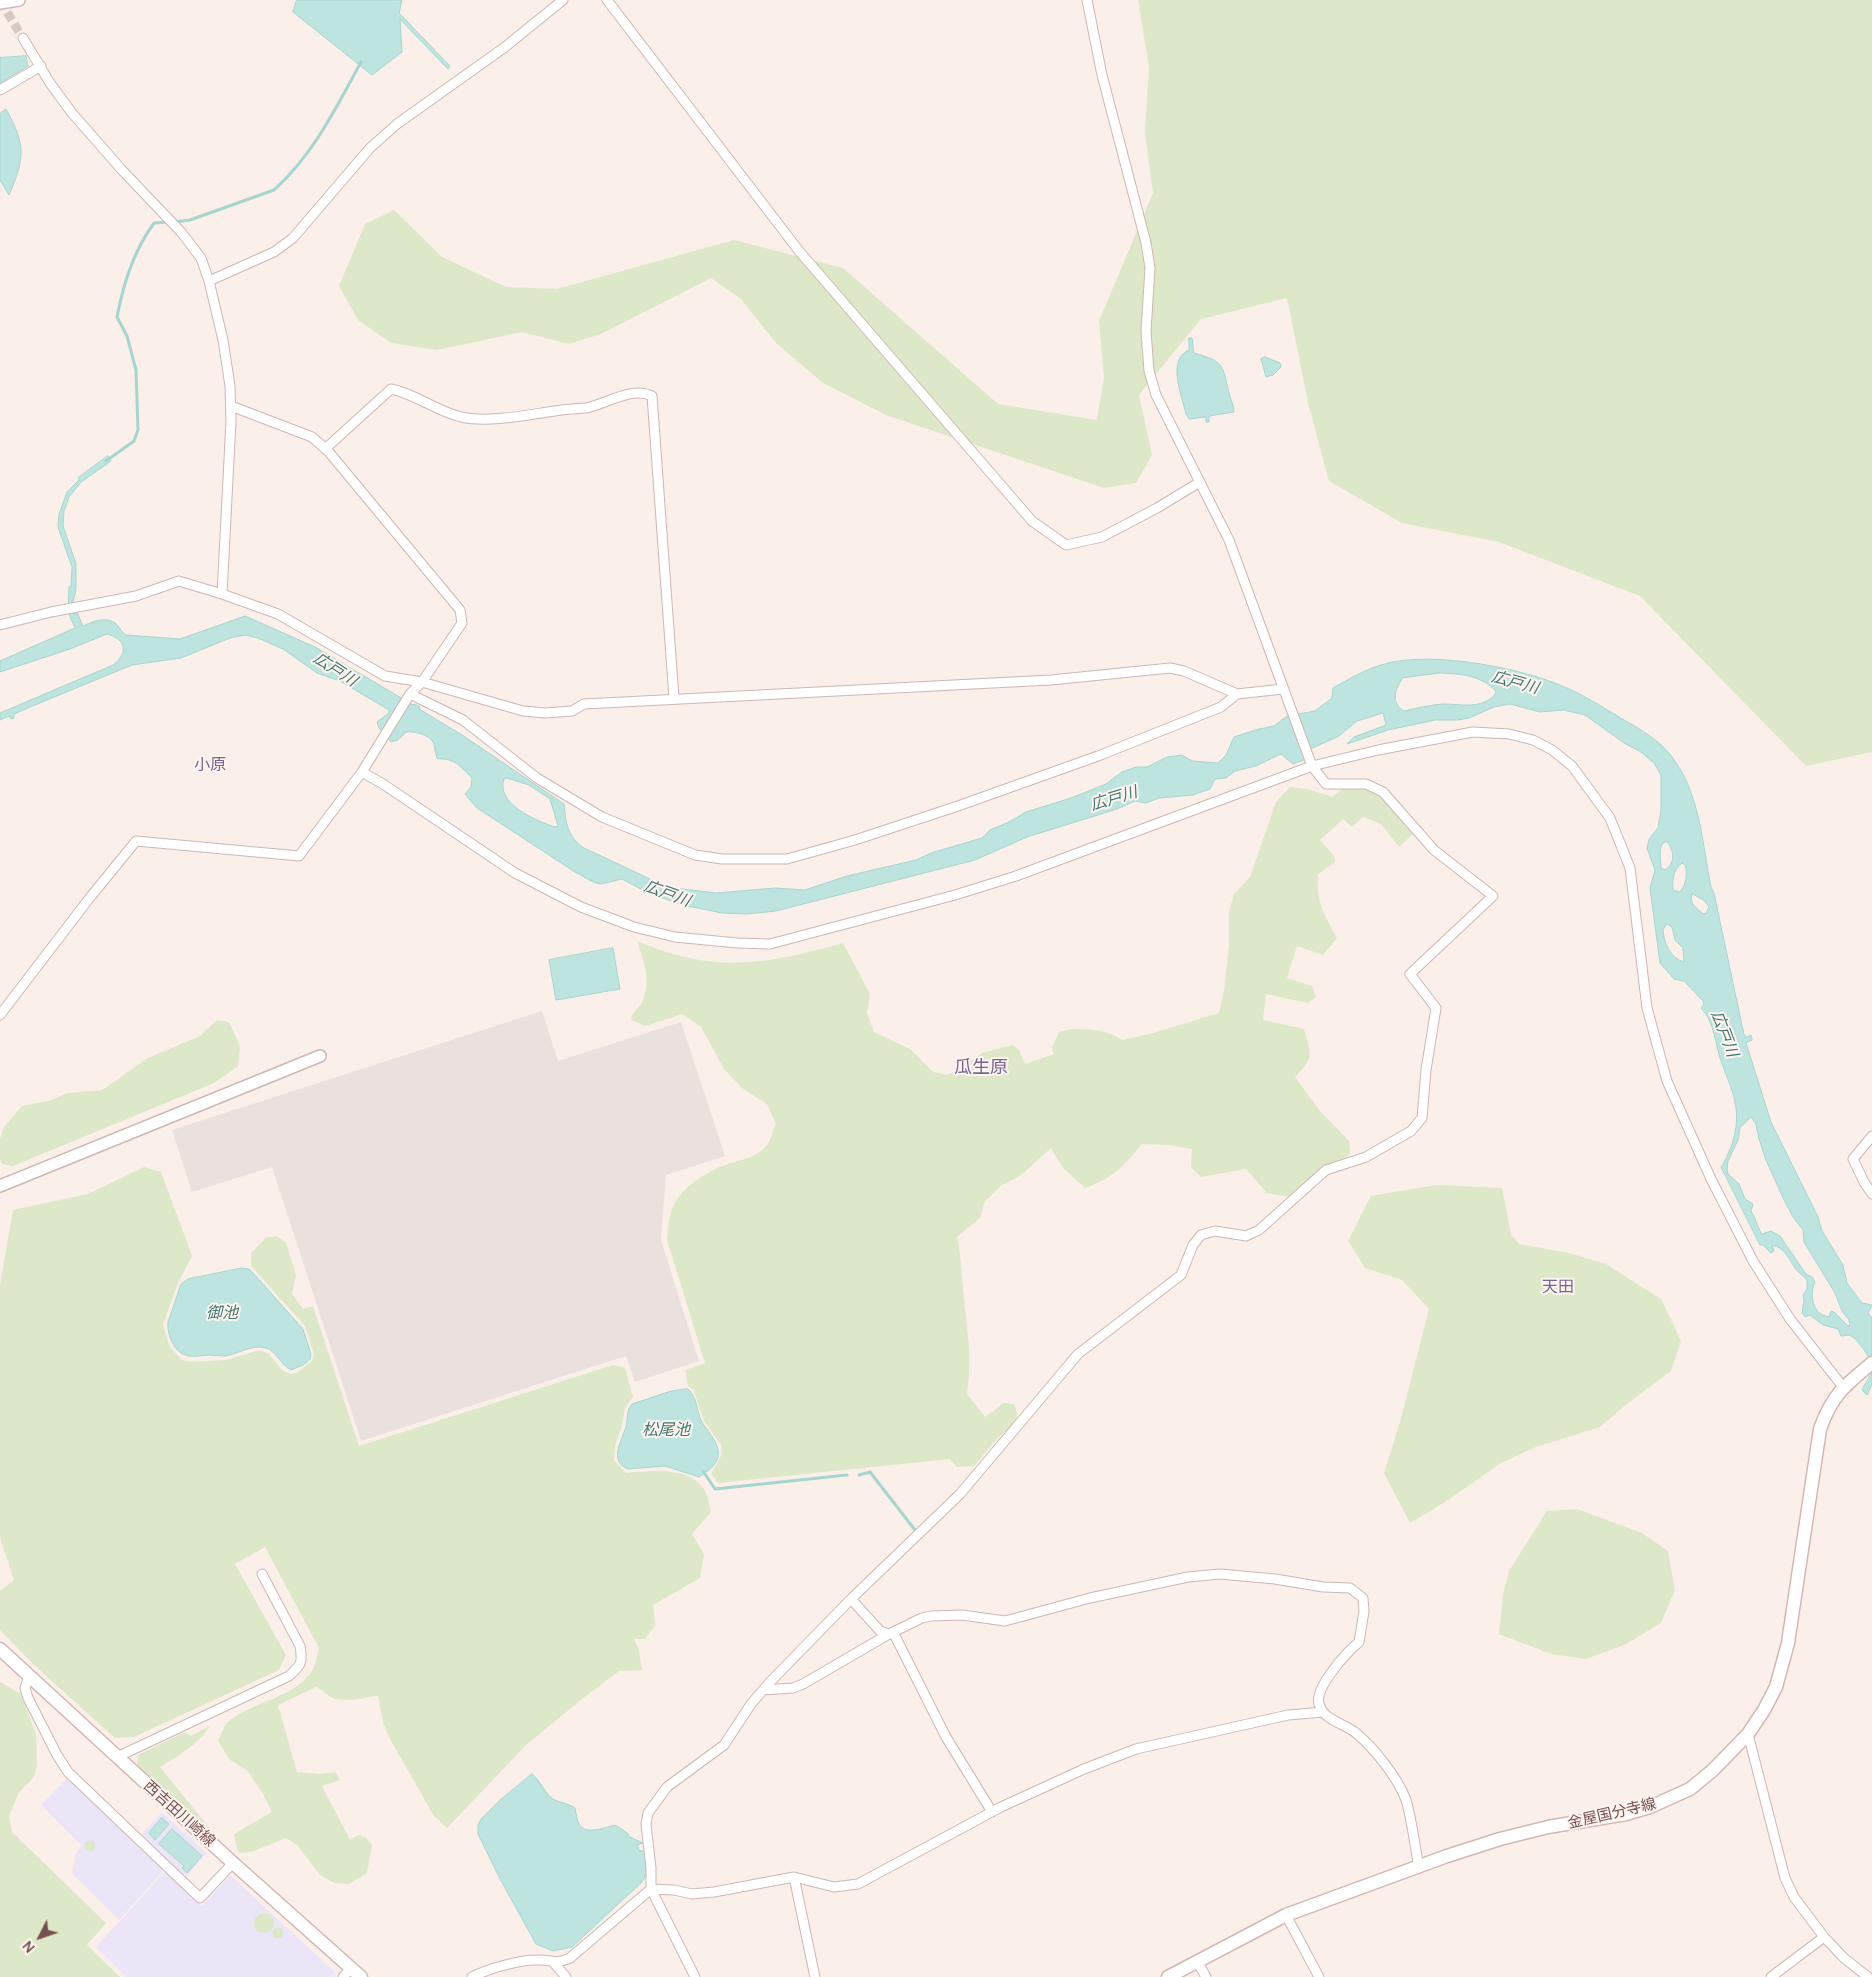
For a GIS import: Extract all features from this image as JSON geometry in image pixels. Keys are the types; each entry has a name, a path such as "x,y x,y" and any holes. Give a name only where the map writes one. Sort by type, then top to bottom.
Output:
{"main road":[{"name":"金屋国分寺線","path":"1168,1977 1286,1915 1456,1853 1509,1836 1548,1827 1626,1814 1662,1803 1690,1789 1701,1780 1725,1759 1748,1734 1770,1699 1782,1667 1788,1643 1820,1429 1829,1405 1846,1384 1872,1363"},
{"name":"西吉田川崎線","path":"0,1649 352,1974"}],"street":[{"path":"0,3 19,0"},
{"path":"209,281 274,252 293,238 370,148 398,124 505,47 563,0"},
{"path":"607,0 799,251 1032,521 1066,545 1102,537 1157,508 1200,482"},
{"path":"695,1977 651,1889 651,1868 646,1824 648,1814 667,1787 724,1745 751,1704 763,1690 851,1599 917,1538 960,1494 1078,1354 1181,1275 1193,1245 1201,1235 1215,1231 1246,1236 1259,1230 1326,1170 1366,1157 1411,1131 1422,1118 1426,1070 1436,1008 1410,974 1493,896 1434,850 1383,792 1366,784 1326,784 1312,766 1229,540 1156,395 1149,371 1146,331 1150,268 1146,243 1106,92 1087,0"},
{"path":"23,38 50,84 72,113 121,169 181,232 201,258 209,281 223,340 230,386 227,521 222,594"},
{"path":"0,90 40,66"},
{"path":"325,449 391,389 417,397 438,409 462,417 487,419 587,407 617,397 645,393 652,396 674,698"},
{"path":"0,1015 136,841 299,856 362,772 410,694 422,682 462,623 462,614 325,449 312,437 231,406"},
{"path":"0,625 51,612 136,596 179,581 278,614 385,676 422,682 523,711 544,713 572,710 584,704 1051,680 1170,668 1184,671 1237,694 1283,689"},
{"path":"410,694 463,720 537,778 602,817 695,855 722,859 752,860 787,859 855,840 958,806 1098,756 1221,707 1237,694"},
{"path":"362,772 383,784 515,873 580,907 634,927 675,937 770,944 955,895 1016,876 1312,766 1387,748 1473,732 1509,734 1533,740 1552,750 1572,766 1610,818 1630,868 1647,1008 1667,1081 1711,1179 1753,1261 1790,1319 1846,1384"},
{"path":"0,1186 320,1056"},
{"path":"1872,1136 1853,1158 1872,1194"},
{"path":"117,1757 289,1676 299,1667 302,1658 300,1646 262,1574"},
{"path":"763,1690 793,1688 803,1684 891,1633 932,1616 962,1615 1005,1621 1090,1598 1188,1577 1220,1574 1275,1579 1323,1587 1350,1588 1363,1598 1364,1611 1359,1642 1348,1652 1320,1690 1318,1702 1323,1712 1329,1718 1356,1734 1393,1776 1406,1800 1419,1868"},
{"path":"851,1599 880,1631 891,1633"},
{"path":"891,1633 946,1737 992,1812"},
{"path":"29,1676 26,1688 28,1698 65,1768 200,1898 233,1863"},
{"path":"472,1977 535,1960 553,1962 566,1960 577,1953 651,1889 674,1890 692,1894 794,1877 834,1887 858,1884 992,1812 1084,1769 1136,1749 1288,1715 1323,1712"},
{"path":"1748,1734 1786,1878 1794,1897 1824,1937 1844,1958 1868,1977"},
{"path":"794,1877 815,1977"},
{"path":"1286,1915 1318,1977"},
{"path":"1771,1977 1824,1937"},
{"path":"1197,1961 1206,1977"},
{"path":"553,1962 566,1977"}],"shaded area":[{"path":"542,1011 558,1061 681,1022 725,1156 666,1175 661,1240 699,1361 635,1382 626,1356 361,1441 272,1167 192,1192 172,1130"},
{"path":"68,1777 164,1870 119,1920 72,1874 76,1853 82,1846 41,1805"},
{"path":"162,1812 207,1853 179,1885 202,1906 230,1875 337,1974 334,1977 126,1977 96,1947 171,1865 140,1836"}],"green space":[{"path":"1138,0 1872,0 1872,752 1806,766 1640,596 1499,542 1402,523 1329,481 1308,403 1287,298 1201,319 1139,395 1152,455 1136,483 1104,488 886,415 823,383 776,343 741,299 711,278 601,334 569,344 522,332 437,350 391,343 358,320 339,286 365,224 394,210 442,257 506,287 557,289 734,240 843,268 998,404 1097,420 1104,377 1099,321 1153,193 1145,133 1149,67"},
{"path":"1290,787 1307,789 1333,797 1340,790 1346,788 1357,787 1367,789 1385,800 1414,833 1399,847 1381,824 1363,817 1352,827 1343,819 1320,840 1334,856 1335,862 1318,874 1318,892 1322,908 1337,938 1323,955 1297,946 1287,978 1312,986 1316,997 1308,1003 1266,994 1263,1020 1304,1029 1310,1055 1306,1065 1295,1077 1320,1111 1349,1141 1350,1153 1345,1159 1289,1197 1267,1193 1246,1169 1201,1177 1191,1167 1192,1149 1169,1145 1142,1144 1111,1176 1085,1188 1063,1168 1051,1148 1020,1176 1002,1185 985,1201 980,1218 957,1237 968,1341 969,1380 967,1394 985,1417 1004,1403 1014,1404 1017,1412 1016,1422 994,1442 974,1466 957,1467 950,1459 718,1483 711,1474 722,1454 721,1445 704,1421 694,1391 688,1386 685,1370 705,1363 667,1240 669,1224 675,1203 687,1188 699,1178 712,1171 758,1153 768,1143 776,1124 767,1104 742,1088 724,1069 701,1027 682,1014 646,1026 631,1020 633,1014 642,1003 646,985 644,963 637,941 691,958 715,962 740,963 789,957 843,943 870,994 867,1013 874,1032 910,1049 933,1072 948,1075 982,1053 1013,1045 1019,1050 1025,1064 1054,1054 1052,1048 1059,1032 1065,1030 1100,1031 1122,1040 1150,1034 1219,1013 1224,991 1229,946 1229,911 1234,894 1250,877 1276,802"},
{"path":"217,1020 229,1022 240,1046 238,1066 214,1083 13,1166 2,1164 0,1160 0,1139 4,1127 22,1106 48,1101 68,1093 102,1090 148,1058 200,1036"},
{"path":"144,1167 161,1172 192,1256 178,1283 163,1325 169,1345 183,1360 191,1362 226,1360 262,1351 269,1354 282,1370 290,1374 297,1373 312,1361 314,1354 305,1326 251,1266 251,1253 267,1237 277,1236 286,1243 296,1275 292,1294 303,1309 313,1306 359,1446 613,1365 625,1368 633,1397 625,1408 622,1426 615,1445 614,1460 626,1473 658,1471 681,1474 691,1478 700,1484 708,1498 711,1512 692,1534 704,1554 700,1578 653,1605 655,1626 645,1639 634,1639 639,1650 642,1670 619,1671 582,1699 526,1745 447,1828 434,1816 390,1739 383,1723 378,1696 349,1700 338,1699 331,1697 316,1687 278,1705 297,1772 319,1774 336,1772 340,1780 322,1786 350,1840 358,1835 366,1838 372,1845 367,1873 349,1884 334,1883 320,1875 297,1845 286,1838 251,1852 238,1853 234,1834 272,1812 247,1770 230,1760 218,1741 229,1721 239,1714 295,1687 304,1680 313,1669 319,1648 265,1547 235,1564 286,1655 279,1670 134,1737 115,1738 34,1665 0,1630 0,1591 14,1580 0,1538 0,1285 13,1210 88,1194"},
{"path":"1436,1185 1502,1188 1511,1235 1519,1244 1569,1253 1606,1264 1661,1299 1681,1341 1671,1371 1628,1403 1600,1427 1536,1447 1501,1463 1445,1502 1410,1523 1384,1473 1400,1422 1429,1309 1402,1280 1365,1268 1348,1241 1371,1196"},
{"path":"1577,1509 1642,1533 1668,1551 1675,1590 1661,1623 1624,1645 1586,1659 1551,1654 1499,1634 1503,1594 1509,1571 1547,1511"},
{"path":"0,1682 21,1694 36,1734 37,1765 34,1777 19,1792 9,1816 12,1832 106,1923 87,1945 120,1977 0,1977"},
{"path":"210,1726 194,1744 160,1767 225,1847 137,1765 138,1755 185,1732 191,1736"},
{"path":"90,1840 96,1846 90,1852 84,1846"},
{"path":"264,1913 271,1916 274,1923 271,1930 264,1933 257,1930 254,1923 257,1916"},
{"path":"278,1927 284,1933 278,1939 272,1933"}],"water":[{"path":"297,0 402,0 399,13 450,66 448,69 400,19 402,52 372,75 293,12"},
{"path":"26,56 28,66 0,83 0,58"},
{"path":"6,109 17,132 21,152 18,171 9,195 0,180 0,114"},
{"path":"1189,338 1192,338 1194,353 1212,359 1223,370 1234,412 1209,416 1209,422 1206,422 1206,417 1189,419 1179,388 1177,369 1178,361 1189,350"},
{"path":"1265,357 1280,363 1281,367 1273,375 1266,377 1261,359"},
{"name":"広戸川","path":"108,456 111,461 81,482 69,497 64,511 63,526 76,564 76,589 73,603 83,626 99,620 107,620 115,623 126,635 180,639 245,616 315,647 413,705 420,707 419,709 462,735 564,804 570,833 582,847 667,887 716,893 775,888 805,890 847,876 916,860 931,853 982,838 990,830 1026,812 1071,798 1106,784 1122,772 1136,767 1147,767 1167,757 1182,755 1192,761 1218,763 1226,755 1234,737 1274,726 1287,716 1315,711 1332,698 1333,688 1365,671 1399,661 1437,659 1482,664 1545,679 1577,693 1658,742 1677,764 1685,778 1700,823 1711,887 1714,893 1744,1035 1747,1037 1751,1035 1752,1040 1746,1043 1771,1122 1818,1217 1822,1231 1843,1265 1847,1283 1862,1303 1872,1305 1868,1313 1872,1318 1872,1363 1856,1339 1849,1335 1841,1336 1838,1329 1823,1325 1810,1315 1805,1317 1802,1313 1803,1295 1807,1289 1807,1280 1796,1270 1780,1248 1772,1245 1774,1251 1771,1253 1763,1245 1760,1245 1721,1167 1735,1134 1735,1101 1709,1019 1701,1008 1704,1004 1703,1001 1684,981 1674,979 1660,963 1650,888 1655,870 1647,848 1649,839 1658,828 1661,810 1661,775 1654,763 1641,752 1624,743 1585,715 1563,710 1540,712 1510,704 1494,707 1469,718 1435,720 1388,730 1347,744 1354,737 1386,725 1383,713 1357,721 1339,736 1310,749 1304,760 1293,764 1281,754 1256,766 1235,771 1226,778 1215,779 1210,789 1193,795 1159,798 1146,803 1135,801 1117,809 1027,837 975,860 776,911 747,914 722,913 683,905 648,893 622,879 601,884 593,882 575,872 477,808 465,794 471,787 472,778 455,763 447,759 437,758 431,739 417,733 406,732 398,740 391,742 379,728 377,722 389,713 389,710 340,681 317,673 283,649 258,638 245,635 230,638 181,658 132,665 14,714 14,718 11,719 9,716 0,720 0,713 113,665 123,651 123,647 118,639 107,634 70,649 0,672 0,661 75,628 68,612 72,567 58,527 59,514 67,492 79,480 78,478","holes":["1440,673 1463,675 1483,681 1495,690 1496,693 1485,702 1478,704 1443,704 1404,711 1395,700 1396,691 1403,678","507,778 529,785 550,799 558,826 555,827 547,824 519,810 511,804 503,788 504,779","1667,842 1673,853 1671,864 1665,870 1661,868 1661,846","1682,863 1686,868 1686,879 1680,892 1673,890 1673,879","1693,894 1705,901 1709,907 1706,913 1703,914 1693,905 1691,898","1667,924 1672,927 1675,940 1683,948 1684,962 1671,954 1666,945 1663,930","1751,1117 1756,1124 1766,1160 1784,1200 1803,1230 1804,1242 1835,1293 1850,1325 1848,1326 1834,1312 1831,1311 1829,1317 1819,1312 1813,1304 1812,1293 1815,1282 1812,1277 1806,1274 1780,1236 1771,1231 1762,1234 1760,1231 1751,1211 1753,1204 1745,1199 1739,1184 1728,1174 1727,1170 1728,1161 1738,1140 1740,1128"]},
{"path":"613,948 620,989 556,1000 549,960"},
{"name":"御池","path":"242,1268 249,1269 254,1274 303,1329 311,1354 310,1359 303,1365 291,1370 273,1352 261,1347 250,1348 225,1356 186,1356 173,1344 168,1332 168,1322 181,1284 188,1279"},
{"path":"1872,1373 1872,1384 1867,1395 1862,1390"},
{"name":"松尾池","path":"688,1389 694,1396 702,1422 718,1448 715,1464 699,1477 665,1466 628,1469 622,1465 619,1461 618,1450 626,1427 627,1415 632,1404 671,1391"},
{"path":"532,1774 550,1797 575,1808 578,1822 582,1828 596,1830 615,1825 630,1837 643,1843 637,1845 639,1850 645,1852 646,1859 646,1871 642,1882 572,1947 553,1951 536,1944 478,1834 478,1825 481,1819 499,1801"},
{"path":"162,1818 169,1824 155,1840 149,1833"},
{"path":"172,1829 202,1856 187,1873 182,1868 184,1866 159,1844"}],"waterway":[{"path":"174,222 190,220 274,190 301,162 323,130 361,62"},
{"path":"106,461 134,441 138,430 136,370 127,336 117,317 122,293 130,268 147,233 154,223 168,222"},
{"path":"703,1471 715,1489 847,1475"},
{"path":"859,1475 870,1472 915,1530"}],"tunnel":[{"path":"0,1 23,38"}],"district":[{"name":"小原","path":"210,766"},
{"name":"瓜生原","path":"981,1068"},
{"name":"天田","path":"1558,1288"}]}
